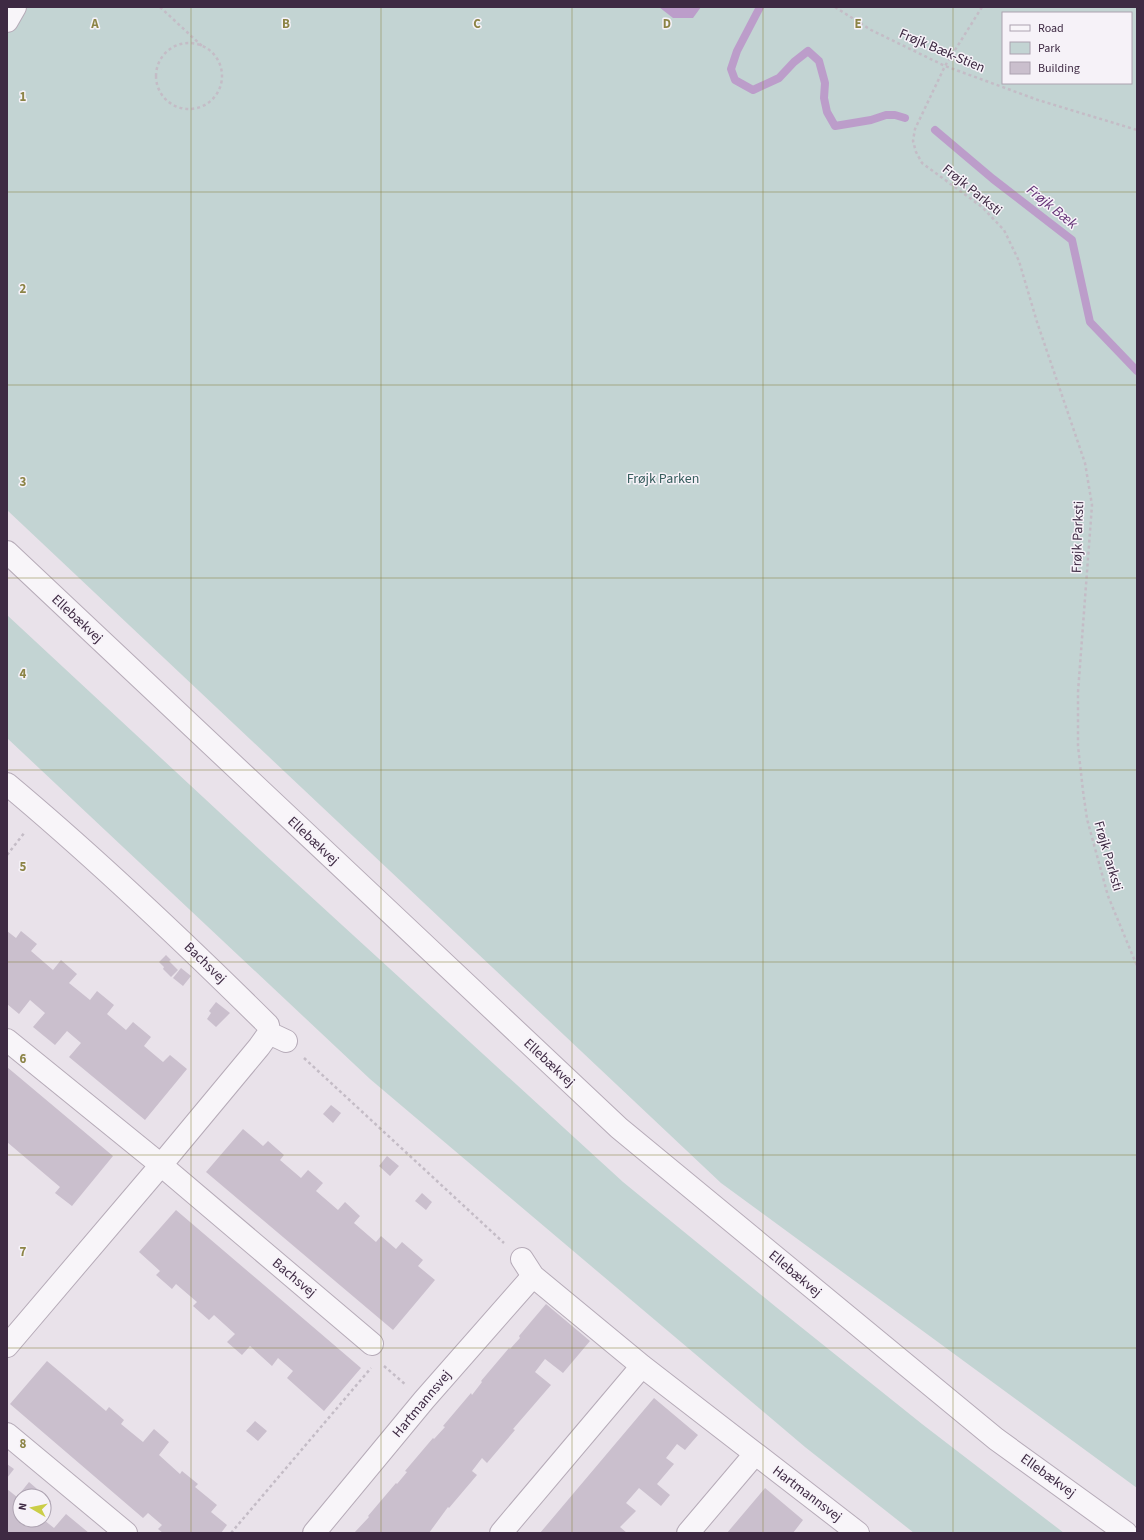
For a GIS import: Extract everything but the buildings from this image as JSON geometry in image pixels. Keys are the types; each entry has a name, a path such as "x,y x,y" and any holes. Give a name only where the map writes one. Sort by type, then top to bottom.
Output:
{"street":[{"path":"7,21 15,7"},
{"name":"Ellebækvej","path":"7,552 619,1128 996,1439 1126,1533"},
{"name":"Bachsvej","path":"7,784 41,812 188,947 268,1025 277,1037"},
{"path":"7,1346 259,1047 277,1037"},
{"name":"Bachsvej","path":"7,1040 161,1165 375,1352"},
{"name":"Hartmannsvej","path":"314,1533 424,1400 527,1267 642,1366 858,1533"},
{"path":"501,1533 642,1366"},
{"path":"7,1434 126,1533"},
{"path":"688,1533 755,1454"}],"path":[{"path":"160,7 211,52 221,69 222,79 220,89 215,97 207,104 188,110 178,108 168,103 161,95 156,85 155,74 157,64 163,54 171,47 181,43 192,43 203,46"},
{"name":"Frøjk Bæk-Stien","path":"835,7 871,30 945,66 1038,100 1137,130"},
{"name":"Frøjk Parksti","path":"982,7 945,66 915,129 913,142 922,163 982,207 1004,230 1019,261 1037,322 1085,463 1092,506 1078,692 1078,746 1087,819 1108,896 1137,966"},
{"path":"277,1037 527,1267"},
{"path":"231,1533 375,1352 424,1400"}],"green space":[{"name":"Frøjk Parken","path":"7,7 1137,7 1137,1488 721,1183 7,510"},
{"path":"7,615 260,850 623,1182 922,1424 1064,1533 914,1533 805,1447 370,1079 7,738"}],"shaded area":[{"path":"659,7 701,7 693,18 673,18"}],"waterway":[{"name":"Frøjk Bæk","path":"760,7 737,51 731,69 735,80 753,90 779,78 794,62 808,51 819,61 825,83 824,98 827,112 835,126 871,120 886,115 895,115 905,118"},
{"name":"Frøjk Bæk","path":"935,130 993,179 1072,240 1090,322 1137,371"}]}
